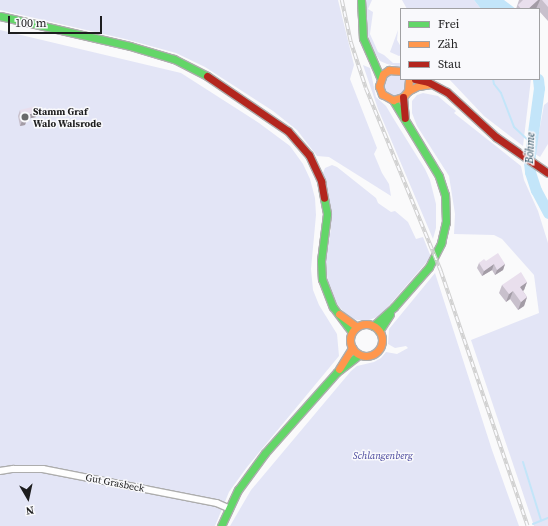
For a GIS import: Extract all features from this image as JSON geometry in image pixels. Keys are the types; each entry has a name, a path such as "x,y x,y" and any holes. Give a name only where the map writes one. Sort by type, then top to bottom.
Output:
{"main road":[{"path":"361,0 363,38 380,77 379,86 382,94 393,100 439,176 445,195 446,214 443,237 436,255 429,267 376,328"},
{"path":"0,16 130,46 174,59 216,80 288,131 312,161 324,190 327,223 321,261 321,274 325,290 336,311 352,332"},
{"path":"375,63 389,70 400,71"},
{"path":"380,77 389,70"},
{"path":"408,91 409,80"},
{"path":"423,80 447,92 481,124 503,142 548,173"},
{"path":"393,100 403,97 408,91 418,86 431,84"},
{"path":"403,97 405,121"},
{"path":"336,311 357,327"},
{"path":"363,324 376,328 381,340 378,350 369,355 359,354 352,348 350,340 352,332 357,327 363,324"},
{"path":"337,372 352,348"},
{"path":"221,526 228,508 250,471 264,453 337,372 359,354"}],"street":[{"name":"Gut Grasbeck","path":"0,471 13,469 43,469 217,503 228,508"}],"green space":[{"path":"0,0 338,0 354,65 350,79 377,148 374,154 382,173 389,184 391,196 329,157 317,156 297,130 273,111 205,67 176,53 125,39 0,10"},
{"path":"365,0 372,0 368,9 373,12 370,34 378,52 393,63 400,63 400,67 380,61 371,47 366,28"},
{"path":"402,0 474,0 480,8 406,8"},
{"path":"0,30 181,73 259,123 290,146 303,164 310,179 315,198 316,215 311,269 313,290 319,305 337,334 339,356 247,467 229,492 215,526 0,526"},
{"path":"398,30 397,40 400,45 400,56 390,52"},
{"path":"363,65 370,68 376,97 386,106 425,169 430,180 436,204 436,228 433,239 378,109"},
{"path":"390,73 400,74 400,80 406,80 406,89 401,95 393,97 385,93 382,86 384,78"},
{"path":"450,80 531,80 523,146 484,116"},
{"path":"423,93 438,96 456,111 454,113 521,166 524,180 538,211 548,243 548,526 534,526 471,340 539,313 534,275 502,239 494,235 454,234 455,214 449,176 417,126 412,113 412,101 417,95"},
{"path":"548,102 548,144 540,157 535,154 544,105"},
{"path":"332,165 337,167 376,198 378,203 391,212 395,211 408,222 416,239 423,237 431,257 380,316 369,320 357,320 348,317 334,300 328,287 326,261 331,228 331,209 323,173 325,168"},
{"name":"Schlangenberg","path":"435,273 492,450 519,526 230,526 251,490 351,371 357,366 374,362 381,358 386,352 397,354 408,348 406,346 395,348 388,344 389,329"}],"water":[{"path":"474,0 504,0 515,8 480,8"}],"building":[{"path":"523,0 538,0 529,8 520,8 518,5"},
{"path":"542,0 548,0 548,7"},
{"path":"36,106 38,112 26,115 27,119 22,121 20,110"},
{"path":"498,253 505,264 497,270 494,264 484,271 479,263 484,259 486,261"},
{"path":"521,272 527,282 520,287 527,297 521,302 513,291 509,294 502,285"}],"waterway":[{"path":"493,80 494,84 501,93 514,127 531,143"},
{"name":"Böhme","path":"538,80 539,88 529,162 530,172 536,190 548,213"},
{"path":"523,462 541,520"},
{"path":"533,524 548,518"}],"railway":[{"path":"342,0 351,42 366,88 441,271 528,526"}],"traffic: fast":[{"path":"361,0 363,38 380,77"},
{"path":"0,16 130,46 174,59 207,76"},
{"path":"373,326 394,307 429,267 441,243 446,222 445,195 439,176 393,100"},
{"path":"324,198 327,214 321,261 322,279 333,307 352,332"},
{"path":"379,331 390,314"},
{"path":"221,526 238,490 265,453 337,372 359,355"}],"traffic: slow":[{"path":"400,71 389,70 383,74 379,86 382,94 393,100 403,97 408,91 409,80"},
{"path":"408,91 418,86 431,84"},
{"path":"339,314 357,327"},
{"path":"363,324 369,324 379,331 382,340 381,346 375,353 369,356 363,356 353,349 350,343 350,337 357,327 363,324"},
{"path":"339,369 352,348"}],"traffic: jam":[{"path":"207,76 288,131 309,155 321,181 324,198"},
{"path":"419,80 428,82 447,92 496,137 548,173"},
{"path":"403,97 405,118"}],"place":[{"name":"Stamm Graf Walo Walsrode","path":"25,117"}]}
